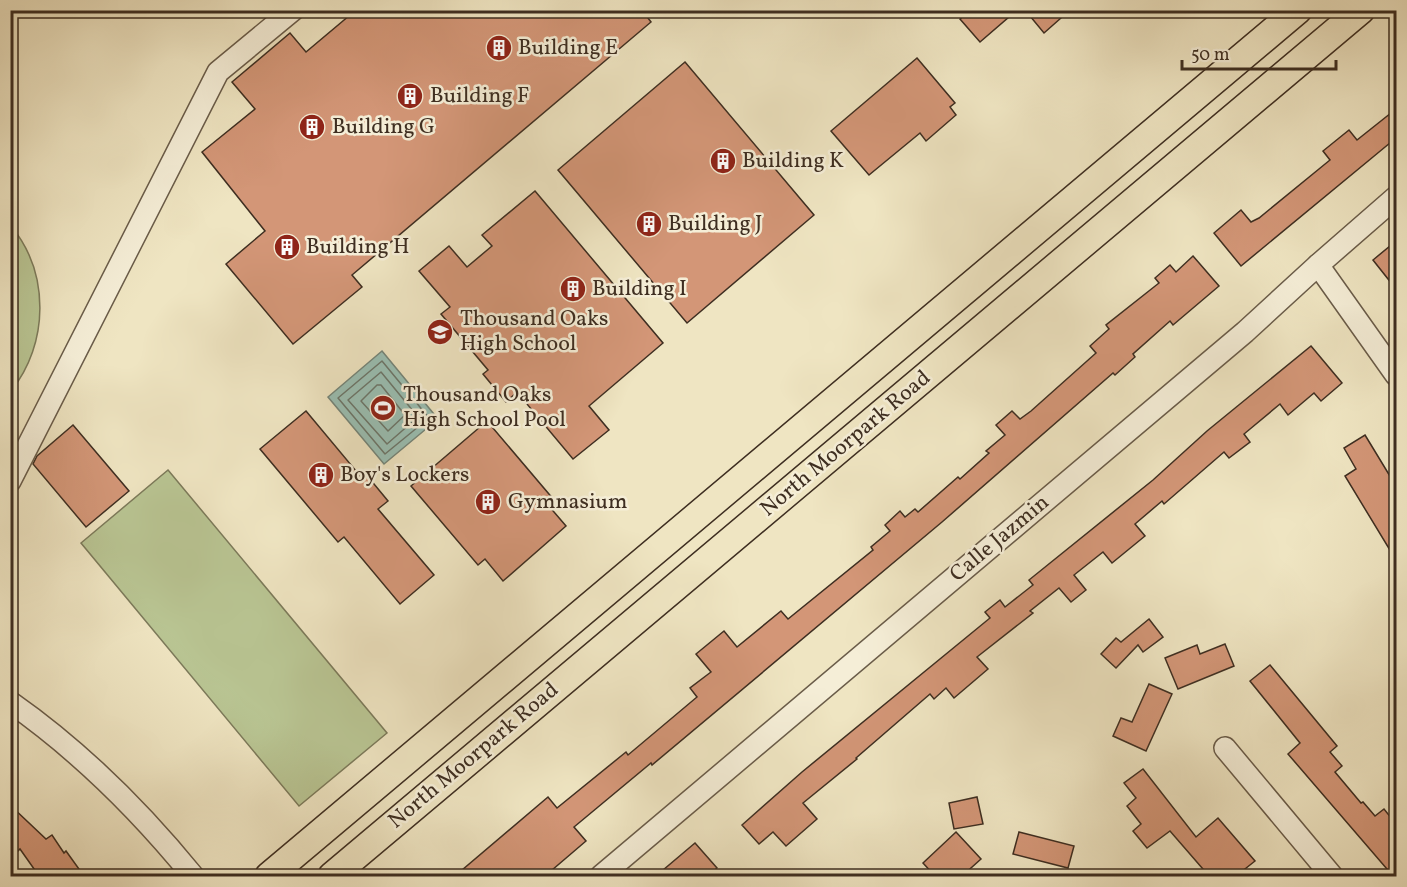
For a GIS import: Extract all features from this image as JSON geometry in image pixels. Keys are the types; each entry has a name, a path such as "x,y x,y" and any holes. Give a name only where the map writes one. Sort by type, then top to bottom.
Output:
{"main road":[{"name":"North Moorpark Road","path":"269,876 1298,10"},
{"name":"North Moorpark Road","path":"332,876 1361,10"}],"street":[{"path":"10,482 218,72 293,10"},
{"name":"Calle Jazmin","path":"601,876 1245,332 1396,197"},
{"path":"1318,265 1396,375"},
{"path":"10,702 66,744 104,779 194,876"},
{"path":"1225,748 1332,876"}],"green space":[{"path":"11,226 24,245 33,265 40,308 33,352 24,372 11,391"},
{"path":"168,470 387,733 299,806 81,543"}],"water":[{"name":"Thousand Oaks High School Pool","path":"382,351 438,419 384,464 328,397"}],"building":[{"path":"356,10 642,10 651,22 352,275 362,287 293,344 226,264 265,231 202,152 255,109 232,82 290,33 306,52"},
{"path":"971,10 1017,10 980,42 960,19"},
{"path":"1025,10 1070,10 1044,33"},
{"path":"917,58 955,103 950,107 956,115 926,141 920,133 869,175 831,131"},
{"path":"685,62 814,215 687,323 558,170"},
{"path":"1396,109 1396,138 1241,266 1214,233 1241,210 1251,222 1259,218 1330,160 1323,151 1349,130 1357,140"},
{"path":"535,191 663,343 589,406 609,430 573,459 517,392 506,402 483,374 488,370 441,314 450,307 419,271 449,246 467,267 492,246 482,235"},
{"path":"1396,241 1396,289 1373,260"},
{"path":"1193,256 1219,286 1173,325 1170,321 1133,354 1135,357 1115,375 1113,373 942,522 652,765 651,763 574,827 586,841 545,876 455,876 548,797 557,808 626,752 628,755 697,697 690,688 711,672 696,654 724,631 737,647 781,611 788,619 873,550 871,547 890,531 885,525 900,511 905,517 915,509 918,512 958,477 960,479 989,453 986,451 1005,435 996,425 1012,411 1020,419 1031,411 1096,353 1090,346 1109,329 1106,325 1159,283 1155,278 1170,265 1176,272"},
{"path":"1311,346 1342,383 1321,401 1314,393 1288,415 1280,404 1244,434 1250,442 1229,458 1224,452 1164,504 1162,501 1135,524 1145,536 1112,563 1103,552 1074,575 1086,590 1071,602 1059,588 1030,611 1033,613 977,657 988,669 954,698 946,688 934,699 930,694 803,803 817,819 786,846 773,832 759,844 742,825 802,772 990,618 985,612 1000,600 1005,607 1033,585 1029,580 1153,480 1207,431"},
{"name":"Boy's Lockers","path":"306,411 361,477 365,473 388,501 378,509 434,575 400,604 344,537 338,542 260,449"},
{"name":"Gymnasium","path":"487,421 554,500 548,505 566,526 503,581 485,559 478,565 411,486"},
{"path":"73,425 129,491 86,527 33,464 37,456"},
{"path":"1365,435 1396,486 1396,560 1345,476 1356,469 1344,448"},
{"path":"1149,619 1163,637 1143,652 1138,645 1116,668 1101,654 1116,638 1121,642"},
{"path":"1225,644 1234,666 1178,689 1165,658 1197,645 1200,654"},
{"path":"1270,665 1337,746 1330,752 1342,766 1335,772 1375,816 1384,809 1396,824 1396,876 1393,876 1288,754 1300,743 1250,681"},
{"path":"1149,684 1172,694 1146,751 1113,736 1121,718 1132,722"},
{"path":"1143,769 1196,837 1218,818 1255,861 1236,876 1209,876 1170,831 1147,848 1133,831 1141,824 1127,806 1136,798 1124,783"},
{"path":"977,797 983,824 954,829 949,803"},
{"path":"10,805 46,839 52,835 84,876 39,876 20,849 10,859"},
{"path":"956,832 981,859 962,876 935,876 923,863"},
{"path":"1019,832 1074,846 1068,868 1013,854"},
{"path":"695,843 717,868 708,876 656,876"}],"place":[{"name":"Building E","path":"499,48"},
{"name":"Building F","path":"410,96"},
{"name":"Building G","path":"312,127"},
{"name":"Building K","path":"723,161"},
{"name":"Building J","path":"649,224"},
{"name":"Building H","path":"287,247"},
{"name":"Building I","path":"573,289"},
{"name":"Thousand Oaks High School","path":"440,332"},
{"name":"Thousand Oaks High School Pool","path":"383,408"},
{"name":"Boy's Lockers","path":"321,475"},
{"name":"Gymnasium","path":"488,502"}]}
